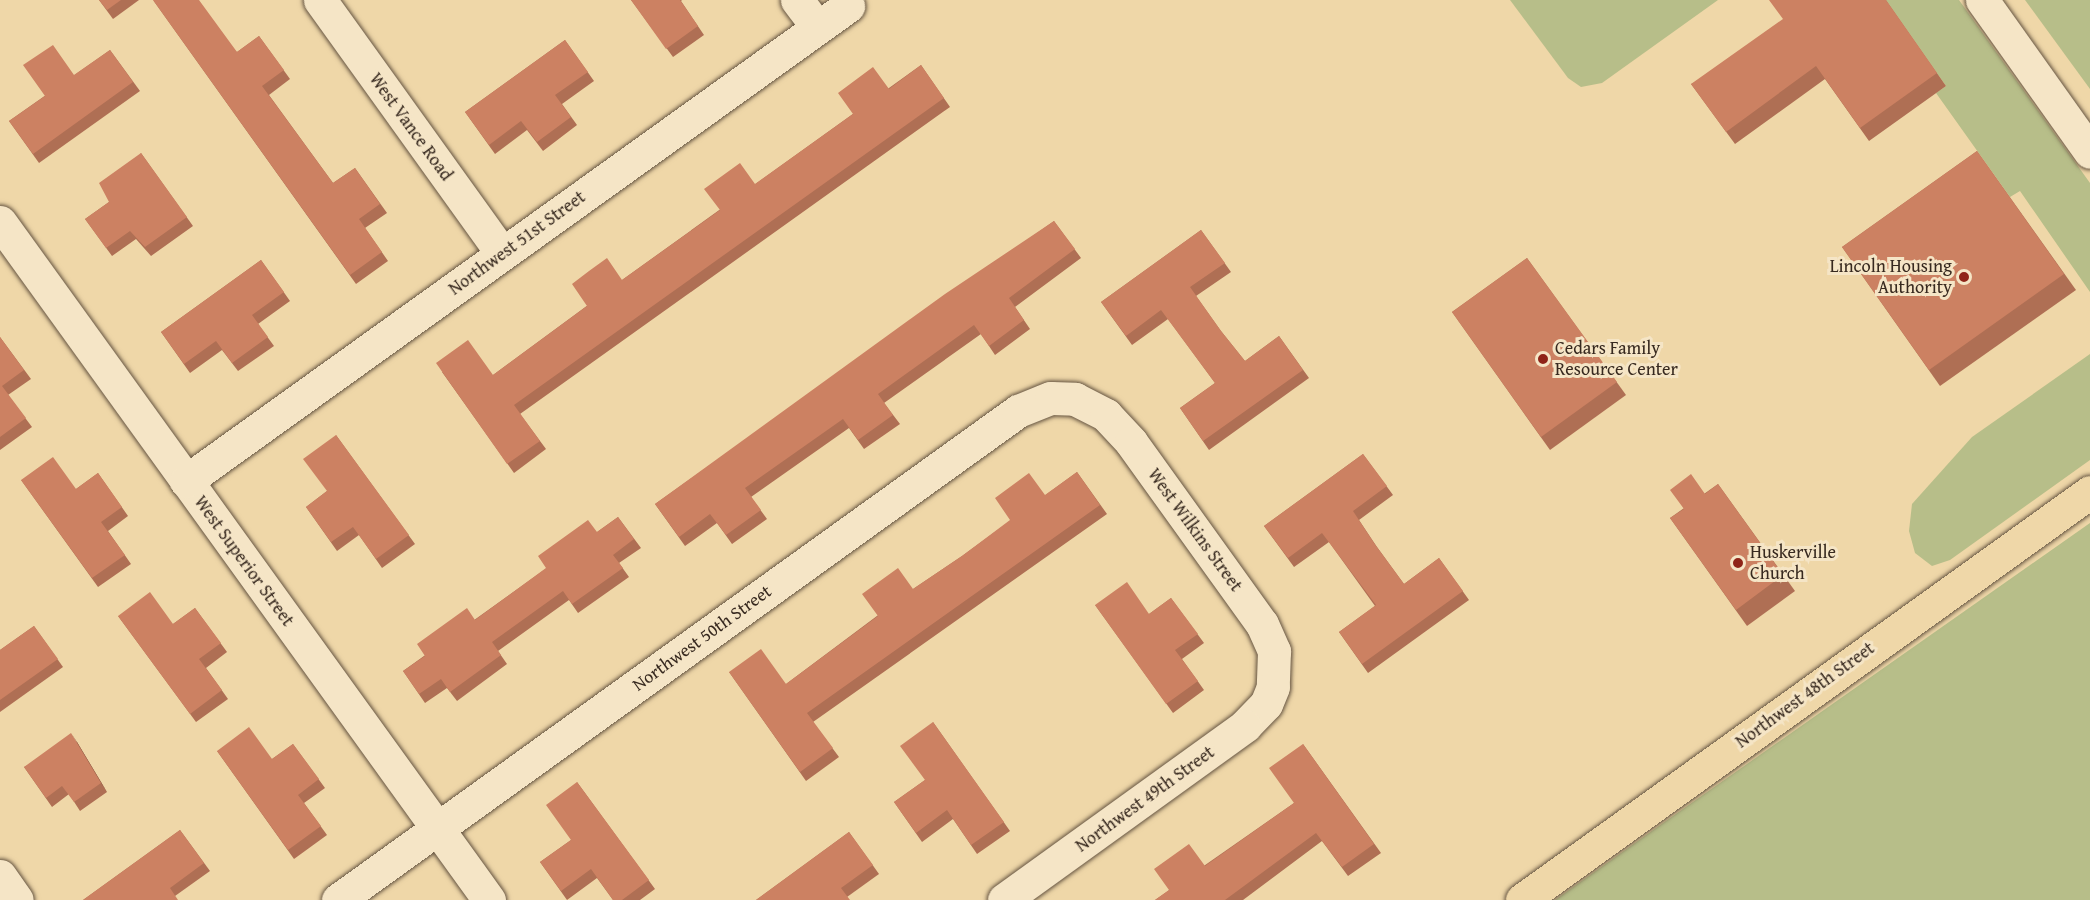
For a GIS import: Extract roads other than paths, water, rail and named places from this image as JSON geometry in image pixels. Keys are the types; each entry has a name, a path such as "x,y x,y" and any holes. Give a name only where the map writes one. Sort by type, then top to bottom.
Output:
{"main road":[{"name":"Northwest 48th Street","path":"1522,900 2090,492"}],"street":[{"name":"West Vance Road","path":"320,0 502,253"},
{"path":"797,0 817,27"},
{"path":"1982,0 2090,152"},
{"name":"Northwest 51st Street","path":"186,481 848,6"},
{"name":"West Superior Street","path":"0,222 489,900"},
{"name":"Northwest 50th Street","path":"338,900 1018,411 1051,398 1075,399"},
{"name":"West Wilkins Street","path":"1075,399 1106,415 1131,442 1262,624 1274,651 1273,687"},
{"name":"Northwest 49th Street","path":"1004,900 1245,726 1266,704 1273,687"},
{"path":"0,876 17,900"}],"place":[{"name":"Lincoln Housing Authority","path":"1964,277"},
{"name":"Cedars Family Resource Center","path":"1543,359"},
{"name":"Huskerville Church","path":"1738,563"}]}
